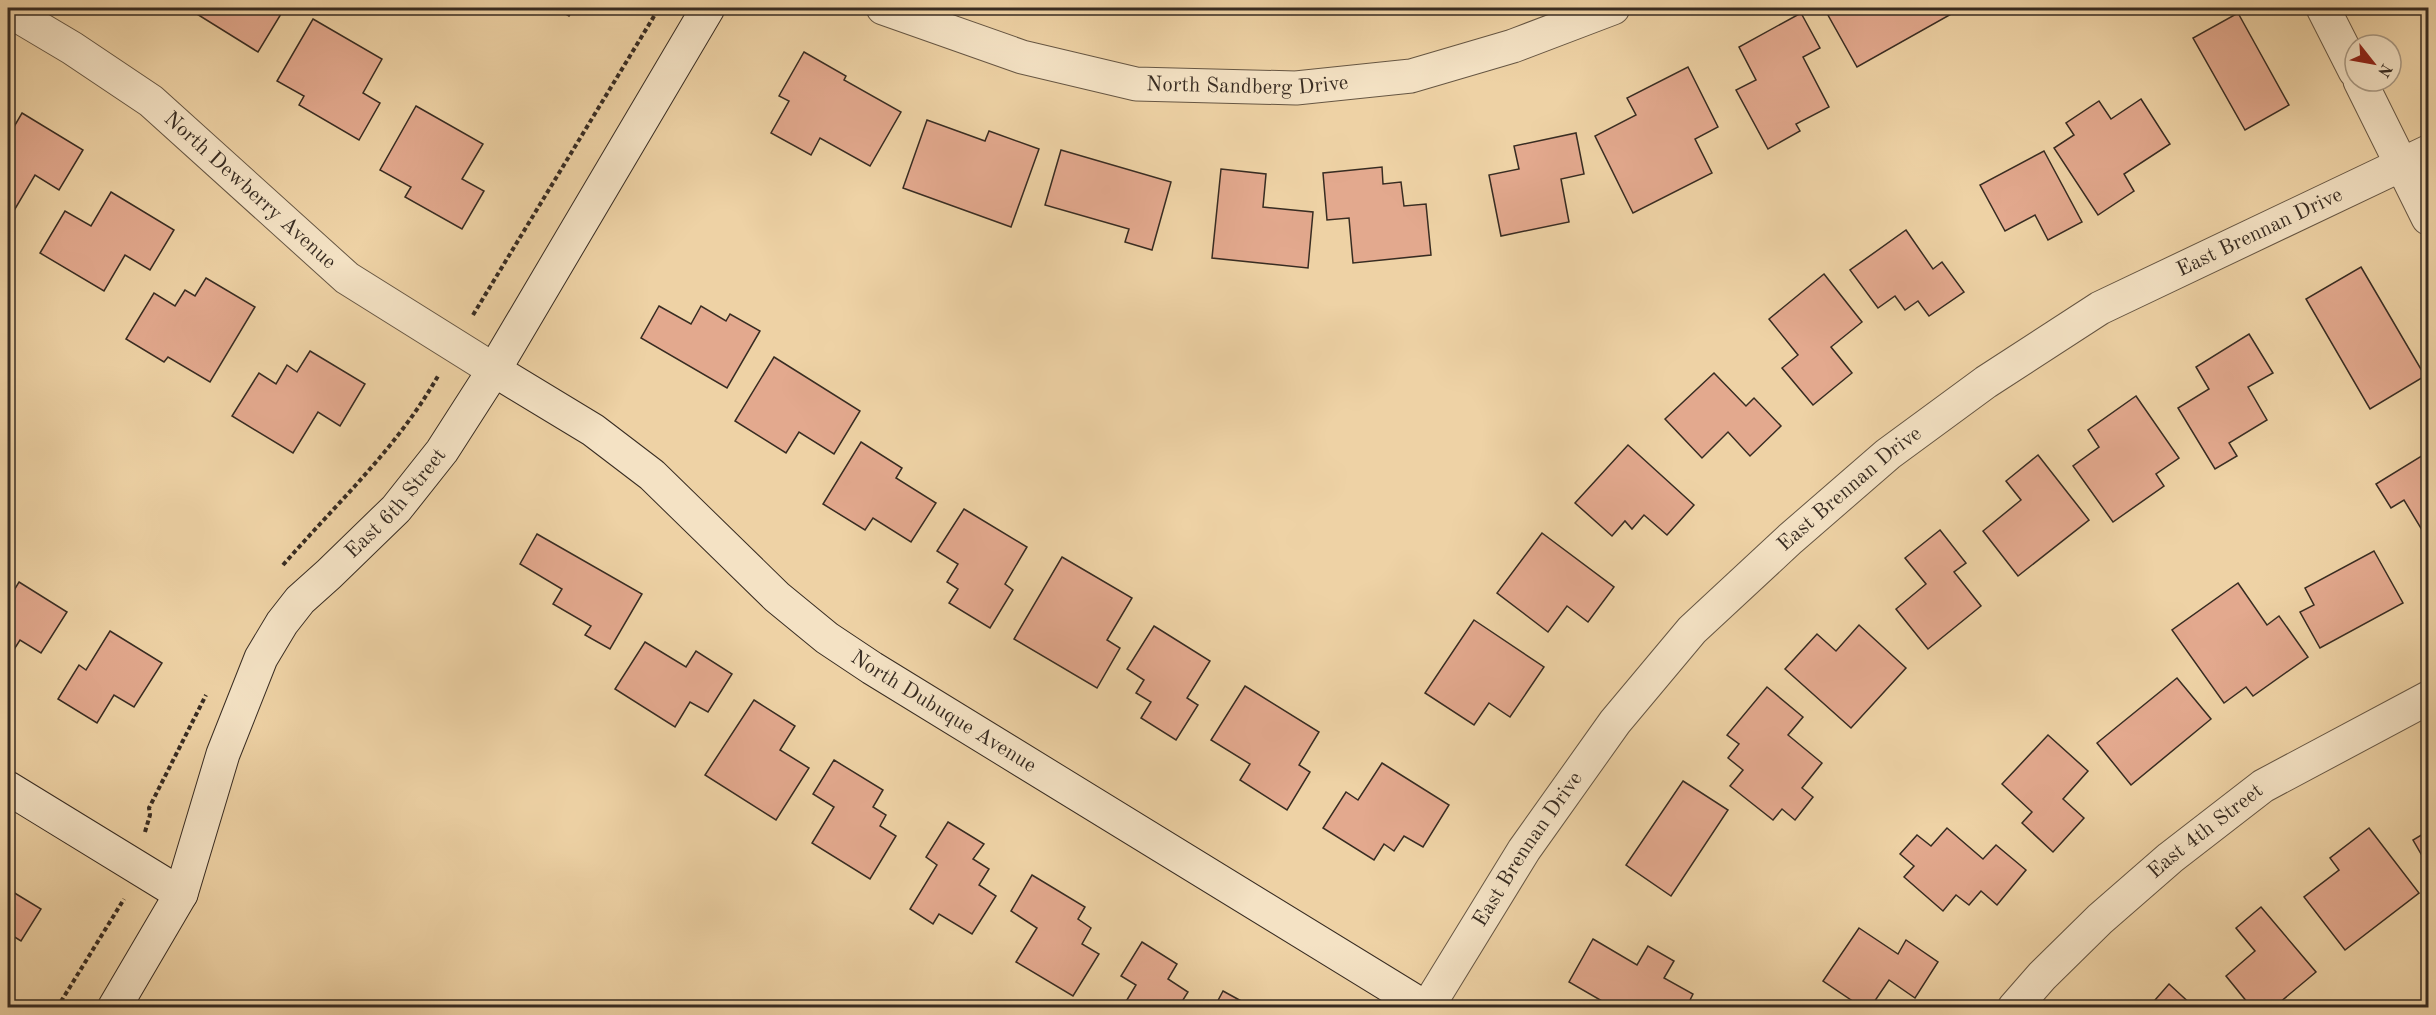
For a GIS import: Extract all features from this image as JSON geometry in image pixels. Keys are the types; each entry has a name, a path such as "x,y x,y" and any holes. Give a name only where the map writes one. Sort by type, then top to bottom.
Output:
{"street":[{"name":"East 6th Street","path":"114,1008 181,894 223,754 261,658 282,623 300,600 396,509 442,451 494,370 708,8"},
{"name":"North Sandberg Drive","path":"883,8 1022,57 1136,84 1296,88 1411,76 1513,46 1613,8"},
{"path":"2323,8 2343,47"},
{"name":"North Dewberry Avenue","path":"8,10 72,48 151,101 347,278 494,370"},
{"path":"2368,93 2415,159 2428,218"},
{"name":"East Brennan Drive","path":"1427,1008 1524,850 1623,713 1692,630 1790,539 1888,454 1986,382 2100,308 2415,159"},
{"name":"North Dubuque Avenue","path":"494,370 593,430 652,475 777,597 827,638 872,668 1427,1008"},
{"name":"East 4th Street","path":"2014,1008 2042,976 2100,919 2170,858 2263,786 2428,698"},
{"path":"8,788 181,894"}],"path":[{"path":"280,568 339,506 386,450 434,384 659,8"},
{"path":"57,1008 123,902 136,867 150,815 149,808 207,693"}],"building":[{"path":"194,8 271,8 281,14 258,52 192,11"},
{"path":"555,8 574,8 569,16"},
{"path":"1824,8 1962,8 1857,67"},
{"path":"1801,13 1820,48 1803,57 1829,107 1796,124 1800,131 1768,149 1736,90 1756,80 1739,47"},
{"path":"2238,13 2289,105 2245,130 2193,38"},
{"path":"313,19 382,59 363,93 380,103 359,140 299,105 304,96 277,81"},
{"path":"804,52 846,76 844,80 901,112 870,166 820,138 811,155 771,133 789,101 779,96"},
{"path":"1688,67 1718,127 1695,139 1712,173 1633,213 1595,136 1636,115 1627,98"},
{"path":"2141,99 2170,144 2124,174 2134,191 2098,215 2054,148 2074,135 2066,123 2099,101 2111,119"},
{"path":"416,106 483,144 462,179 484,191 462,229 405,197 411,187 380,170"},
{"path":"22,113 83,150 59,190 35,175 12,214 8,212 8,137"},
{"path":"927,120 985,141 989,131 1039,149 1011,227 903,188"},
{"path":"1576,133 1584,174 1561,179 1569,222 1501,236 1489,175 1519,169 1514,146"},
{"path":"1061,150 1171,182 1152,250 1125,242 1129,229 1045,205"},
{"path":"2044,151 2082,222 2048,240 2035,215 2005,231 1980,185"},
{"path":"1382,167 1383,184 1401,182 1404,206 1426,204 1431,255 1353,263 1349,218 1327,220 1323,173"},
{"path":"1221,169 1266,174 1263,207 1313,212 1308,268 1212,258"},
{"path":"111,192 174,230 150,270 125,255 104,291 40,253 65,211 91,226"},
{"path":"1906,230 1933,269 1942,262 1964,292 1929,316 1918,301 1905,310 1895,296 1878,308 1850,270"},
{"path":"2361,267 2425,376 2370,409 2306,299"},
{"path":"1824,274 1862,322 1831,347 1852,373 1813,405 1782,368 1798,355 1769,319"},
{"path":"206,278 255,307 210,382 168,357 164,362 126,339 154,293 175,306 185,290 195,296"},
{"path":"659,306 691,324 701,306 726,321 730,314 760,331 727,388 641,338"},
{"path":"2249,334 2273,373 2248,387 2267,420 2229,443 2237,456 2215,469 2178,408 2209,389 2196,367"},
{"path":"310,351 365,384 340,426 318,412 293,453 232,416 259,373 276,384 287,365 297,372"},
{"path":"774,357 860,411 834,454 799,432 786,453 735,421"},
{"path":"1714,373 1746,406 1754,398 1781,426 1750,456 1728,432 1702,458 1665,419"},
{"path":"2136,396 2179,458 2156,474 2164,486 2113,522 2073,466 2099,447 2088,430"},
{"path":"861,442 902,468 896,478 936,503 911,542 873,518 865,530 823,504"},
{"path":"1628,445 1694,505 1667,535 1644,515 1632,529 1625,521 1612,536 1575,503"},
{"path":"2428,452 2428,540 2404,500 2391,508 2376,484"},
{"path":"2038,455 2089,520 2018,576 1983,531 2021,500 2006,481"},
{"path":"964,509 1027,547 1005,584 1013,590 990,628 949,603 958,589 947,582 958,564 937,551"},
{"path":"1940,530 1966,563 1954,572 1981,606 1928,649 1896,609 1926,584 1905,558"},
{"path":"1542,533 1614,587 1588,622 1567,606 1548,632 1497,593"},
{"path":"537,534 642,594 610,649 585,635 591,626 553,604 562,589 520,564"},
{"path":"2374,551 2403,603 2320,648 2300,612 2314,605 2305,588"},
{"path":"1062,557 1132,598 1107,640 1120,648 1097,688 1014,639"},
{"path":"19,582 67,612 41,653 20,640 8,659 8,600"},
{"path":"2238,583 2267,625 2279,616 2308,657 2253,696 2246,687 2224,703 2172,630"},
{"path":"1474,620 1544,667 1510,717 1489,703 1474,725 1425,693"},
{"path":"1859,625 1906,668 1851,728 1785,669 1817,634 1836,651"},
{"path":"1154,626 1210,661 1187,698 1198,705 1176,740 1141,718 1151,702 1136,693 1144,680 1127,669"},
{"path":"110,631 162,663 134,707 114,695 97,723 58,699 79,665 86,670"},
{"path":"645,642 686,667 696,651 732,674 708,712 690,702 675,727 615,689"},
{"path":"2177,678 2211,719 2131,785 2097,743"},
{"path":"1245,686 1319,732 1299,765 1310,772 1287,810 1240,780 1250,764 1211,740"},
{"path":"1767,687 1803,717 1788,735 1822,763 1802,788 1813,797 1795,820 1782,809 1773,820 1730,786 1743,770 1728,758 1739,744 1727,735"},
{"path":"754,700 795,726 780,750 809,768 776,820 705,775"},
{"path":"2048,735 2088,771 2063,799 2084,818 2053,852 2022,823 2032,812 2002,784"},
{"path":"834,760 883,790 873,807 886,815 880,826 896,836 870,879 812,843 834,807 813,794"},
{"path":"1382,763 1449,805 1423,847 1404,836 1394,851 1384,844 1374,860 1323,828 1346,792 1358,800"},
{"path":"1683,781 1728,810 1671,896 1626,865"},
{"path":"948,822 984,844 973,859 989,869 979,885 996,896 972,934 939,914 933,924 910,909 937,865 926,857"},
{"path":"1947,828 1983,859 1996,845 2026,870 1997,905 1981,891 1969,905 1956,895 1943,911 1904,877 1914,866 1900,854 1917,835 1931,846"},
{"path":"2369,828 2419,893 2345,950 2304,897 2339,870 2330,858"},
{"path":"2428,831 2428,866 2413,840"},
{"path":"1032,875 1085,907 1078,919 1091,928 1082,944 1099,954 1073,996 1016,962 1037,928 1011,911"},
{"path":"8,889 41,909 21,941 8,933"},
{"path":"2261,907 2316,972 2273,1008 2252,1008 2226,976 2255,951 2236,928"},
{"path":"1859,928 1898,954 1906,940 1938,962 1915,998 1889,980 1870,1008 1863,1008 1823,981"},
{"path":"1593,939 1637,965 1648,946 1674,961 1664,978 1693,994 1686,1008 1614,1008 1569,982"},
{"path":"1142,942 1177,964 1168,979 1188,992 1178,1008 1122,1008 1136,985 1121,976"},
{"path":"2169,984 2195,1008 2148,1008"},
{"path":"1223,991 1254,1008 1214,1008"}]}
